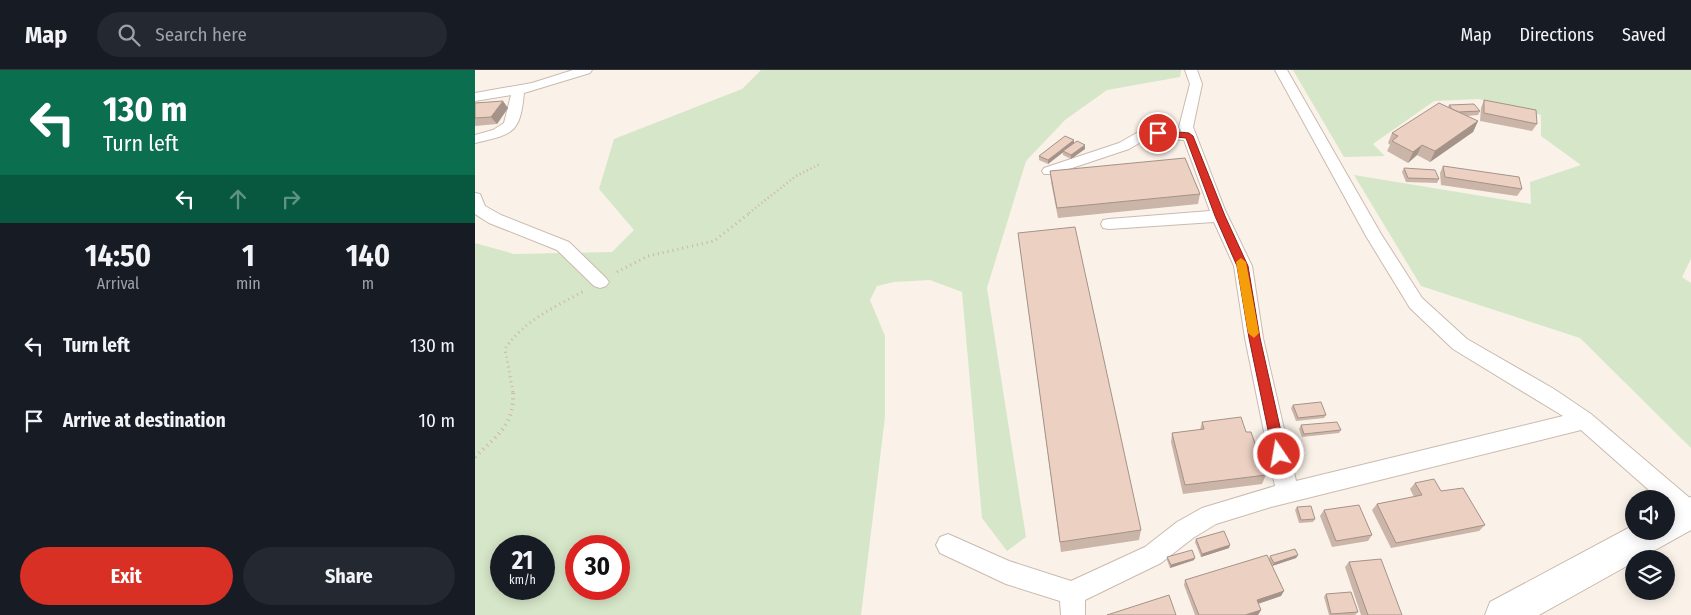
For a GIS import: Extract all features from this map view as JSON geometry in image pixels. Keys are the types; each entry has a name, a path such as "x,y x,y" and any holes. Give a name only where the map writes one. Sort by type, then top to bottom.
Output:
{"main road":[{"path":"1503,615 1640,540"}],"street":[{"path":"475,96 547,84 586,70"},
{"path":"1191,70 1196,84 1186,127 1220,216 1243,266 1255,338 1288,493"},
{"path":"1281,70 1374,236 1417,303 1435,324 1459,344 1547,395 1584,420 1685,516"},
{"path":"475,139 508,129 513,124 519,90"},
{"path":"1049,171 1124,146 1145,134 1189,136"},
{"path":"475,198 478,209 495,219 563,246 600,282"},
{"path":"1109,224 1220,216"},
{"path":"948,545 1073,604 1153,555 1185,530 1210,515 1288,493 1584,420"}],"path":[{"path":"475,456 506,426 513,409 513,378 505,349 511,337 529,323 649,256 714,241 796,176 820,164"}],"green space":[{"path":"761,70 1181,70 1180,77 1107,90 1065,120 1026,161 987,288 1026,537 1007,551 982,518 962,292 930,280 894,282 877,286 870,300 885,336 885,417 861,615 475,615 475,243 514,254 612,252 634,230 599,189 614,139 742,89"},
{"path":"1293,70 1691,70 1691,259 1682,277 1691,283 1691,448 1580,338 1421,286 1354,175 1531,204 1530,182 1581,165 1541,136 1541,115 1479,99 1434,101 1373,144 1385,156 1344,157"}],"building":[{"path":"1484,100 1536,110 1537,124 1484,113"},
{"path":"503,101 491,117 475,118 475,103"},
{"path":"1439,103 1478,121 1435,151 1422,145 1413,152 1392,141 1398,136 1392,133"},
{"path":"1474,104 1480,111 1459,112 1452,109 1449,105"},
{"path":"1065,136 1074,140 1048,160 1039,156"},
{"path":"1077,141 1085,145 1071,155 1063,151"},
{"path":"1185,158 1200,194 1057,208 1050,171"},
{"path":"1443,166 1519,177 1522,189 1445,177"},
{"path":"1404,168 1435,170 1439,179 1408,178"},
{"path":"1075,227 1141,530 1060,542 1018,233"},
{"path":"1321,402 1326,415 1298,418 1293,405"},
{"path":"1241,417 1246,432 1251,432 1266,475 1185,485 1172,433 1204,429 1202,422"},
{"path":"1337,422 1341,430 1304,434 1301,425"},
{"path":"1434,479 1441,491 1463,488 1485,525 1396,543 1377,504 1422,495 1415,483"},
{"path":"1359,505 1372,535 1336,541 1324,510"},
{"path":"1311,506 1315,519 1301,520 1297,507"},
{"path":"1224,531 1230,545 1202,554 1196,539"},
{"path":"1295,549 1298,555 1274,563 1270,556"},
{"path":"1192,550 1195,558 1171,565 1167,557"},
{"path":"1267,555 1284,591 1257,600 1261,610 1245,615 1199,615 1185,580"},
{"path":"1381,559 1402,615 1368,615 1349,562"},
{"path":"1351,592 1358,612 1331,614 1326,594"},
{"path":"1169,595 1176,615 1107,615"}],"slow traffic":[{"path":"1241,262 1254,333"}],"route":[{"path":"1158,133 1189,136 1220,216 1243,266 1255,338 1279,454"}]}
